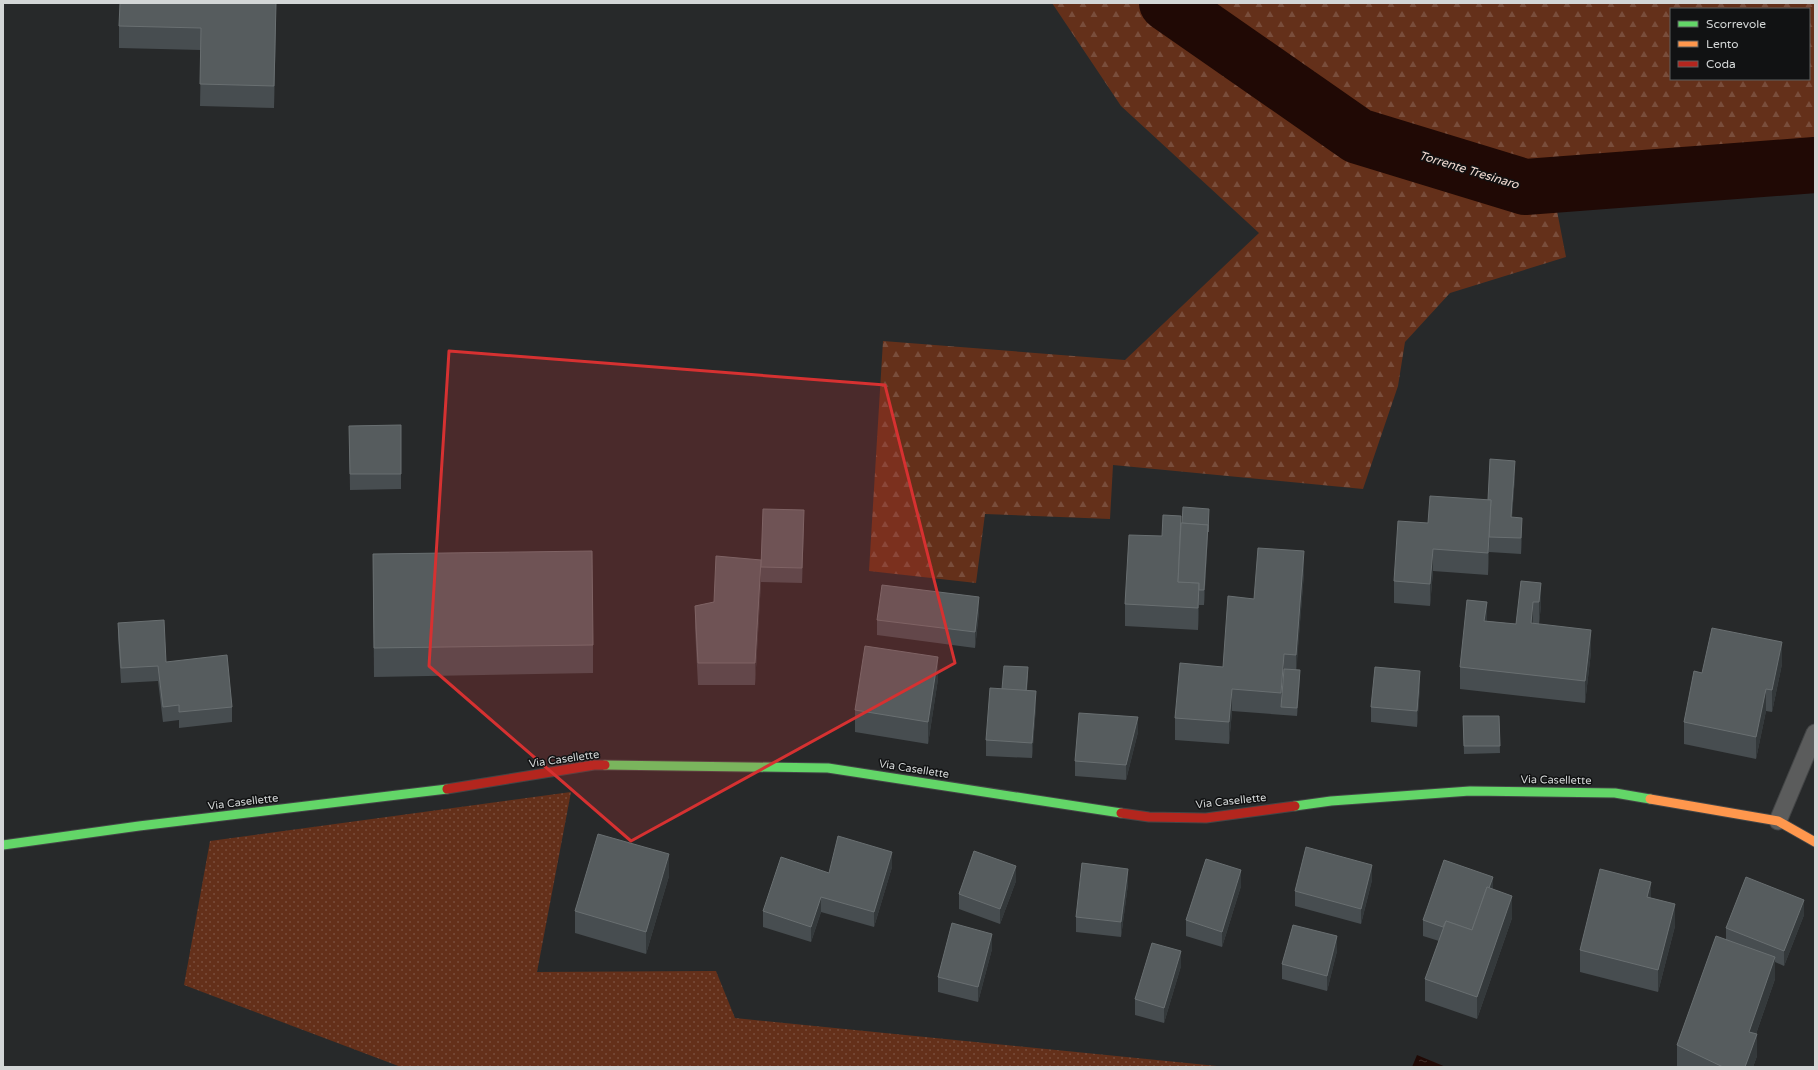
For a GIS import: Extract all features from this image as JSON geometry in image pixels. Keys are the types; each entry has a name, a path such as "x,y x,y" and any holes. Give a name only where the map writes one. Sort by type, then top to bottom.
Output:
{"street":[{"name":"Via Casellette","path":"3,845 147,825 436,791 594,765 828,768 1148,817 1206,818 1331,801 1470,791 1615,793 1778,821 1815,842"}],"lane":[{"path":"1778,821 1815,733"}],"highlighted area":[{"path":"449,351 885,385 955,663 631,841 429,666"}],"green space":[{"path":"1052,3 1815,3 1815,186 1557,211 1566,257 1450,293 1405,342 1398,386 1363,489 1113,465 1110,519 985,514 976,583 869,571 883,341 1125,360 1259,233 1121,106"},
{"path":"571,792 537,972 716,971 735,1018 1227,1067 401,1067 184,985 210,841"}],"water":[{"path":"1417,1055 1446,1067 1412,1067"}],"building":[{"path":"120,3 276,3 274,86 200,84 201,28 119,26"},
{"path":"401,425 401,474 350,474 349,426"},
{"path":"1490,459 1515,461 1511,517 1522,518 1521,538 1489,537 1491,500 1488,500"},
{"path":"1430,496 1491,500 1488,553 1433,549 1430,584 1394,581 1398,521 1428,523"},
{"path":"1183,507 1209,509 1208,532 1208,525 1182,523"},
{"path":"763,509 804,510 802,568 761,567"},
{"path":"1163,515 1181,516 1178,582 1199,583 1198,608 1125,604 1129,535 1162,536"},
{"path":"1181,523 1208,525 1204,590 1199,590 1199,583 1178,582"},
{"path":"1258,548 1304,551 1296,655 1284,654 1281,693 1232,689 1229,722 1175,718 1180,663 1223,667 1228,596 1254,599"},
{"path":"592,551 593,645 374,648 373,554"},
{"path":"716,556 761,560 755,663 698,663 695,606 714,602"},
{"path":"1521,581 1541,583 1539,602 1533,602 1531,623 1591,630 1585,681 1460,667 1467,600 1487,602 1484,621 1516,624"},
{"path":"882,585 979,597 975,632 877,620"},
{"path":"164,620 166,662 227,655 232,707 179,712 179,705 163,707 158,666 121,668 118,623"},
{"path":"1712,628 1782,642 1772,690 1766,689 1756,737 1684,722 1694,671 1702,673"},
{"path":"865,646 938,657 928,722 855,710"},
{"path":"1004,666 1028,667 1026,691 1002,689"},
{"path":"1375,667 1420,671 1417,711 1371,707"},
{"path":"1284,669 1300,670 1297,708 1281,707"},
{"path":"990,688 1036,691 1032,743 986,740"},
{"path":"1079,713 1138,717 1126,765 1075,761"},
{"path":"1463,716 1499,716 1500,746 1464,746"},
{"path":"598,834 669,854 646,932 575,911"},
{"path":"838,836 892,852 874,912 821,897 811,927 763,911 781,857 829,873"},
{"path":"1306,847 1372,865 1361,909 1295,891"},
{"path":"974,851 1016,866 1000,909 959,894"},
{"path":"1206,859 1241,870 1222,932 1186,920"},
{"path":"1444,860 1493,877 1489,888 1487,887 1472,930 1446,921 1443,927 1423,920"},
{"path":"1082,863 1128,869 1121,922 1076,917"},
{"path":"1600,869 1651,882 1647,897 1675,904 1658,970 1580,950"},
{"path":"1746,877 1804,900 1784,951 1726,928"},
{"path":"1487,887 1512,896 1477,997 1425,979 1446,921 1472,930"},
{"path":"952,923 992,934 978,987 938,977"},
{"path":"1293,925 1337,936 1327,976 1282,964"},
{"path":"1716,936 1775,957 1749,1032 1757,1034 1745,1067 1723,1067 1677,1045"},
{"path":"1152,943 1181,951 1164,1008 1135,999"}],"waterway":[{"name":"Torrente Tresinaro","path":"1167,3 1358,136 1525,187 1815,165"}],"traffic: fast":[{"path":"605,765 828,768 1121,813"},
{"path":"3,845 139,826 447,789"},
{"path":"1295,806 1331,801 1470,791 1615,793 1650,799"}],"traffic: slow":[{"path":"1650,799 1778,821 1815,842"}],"traffic: jam":[{"path":"447,789 594,765 605,765"},
{"path":"1121,813 1149,817 1206,818 1295,806"}]}
